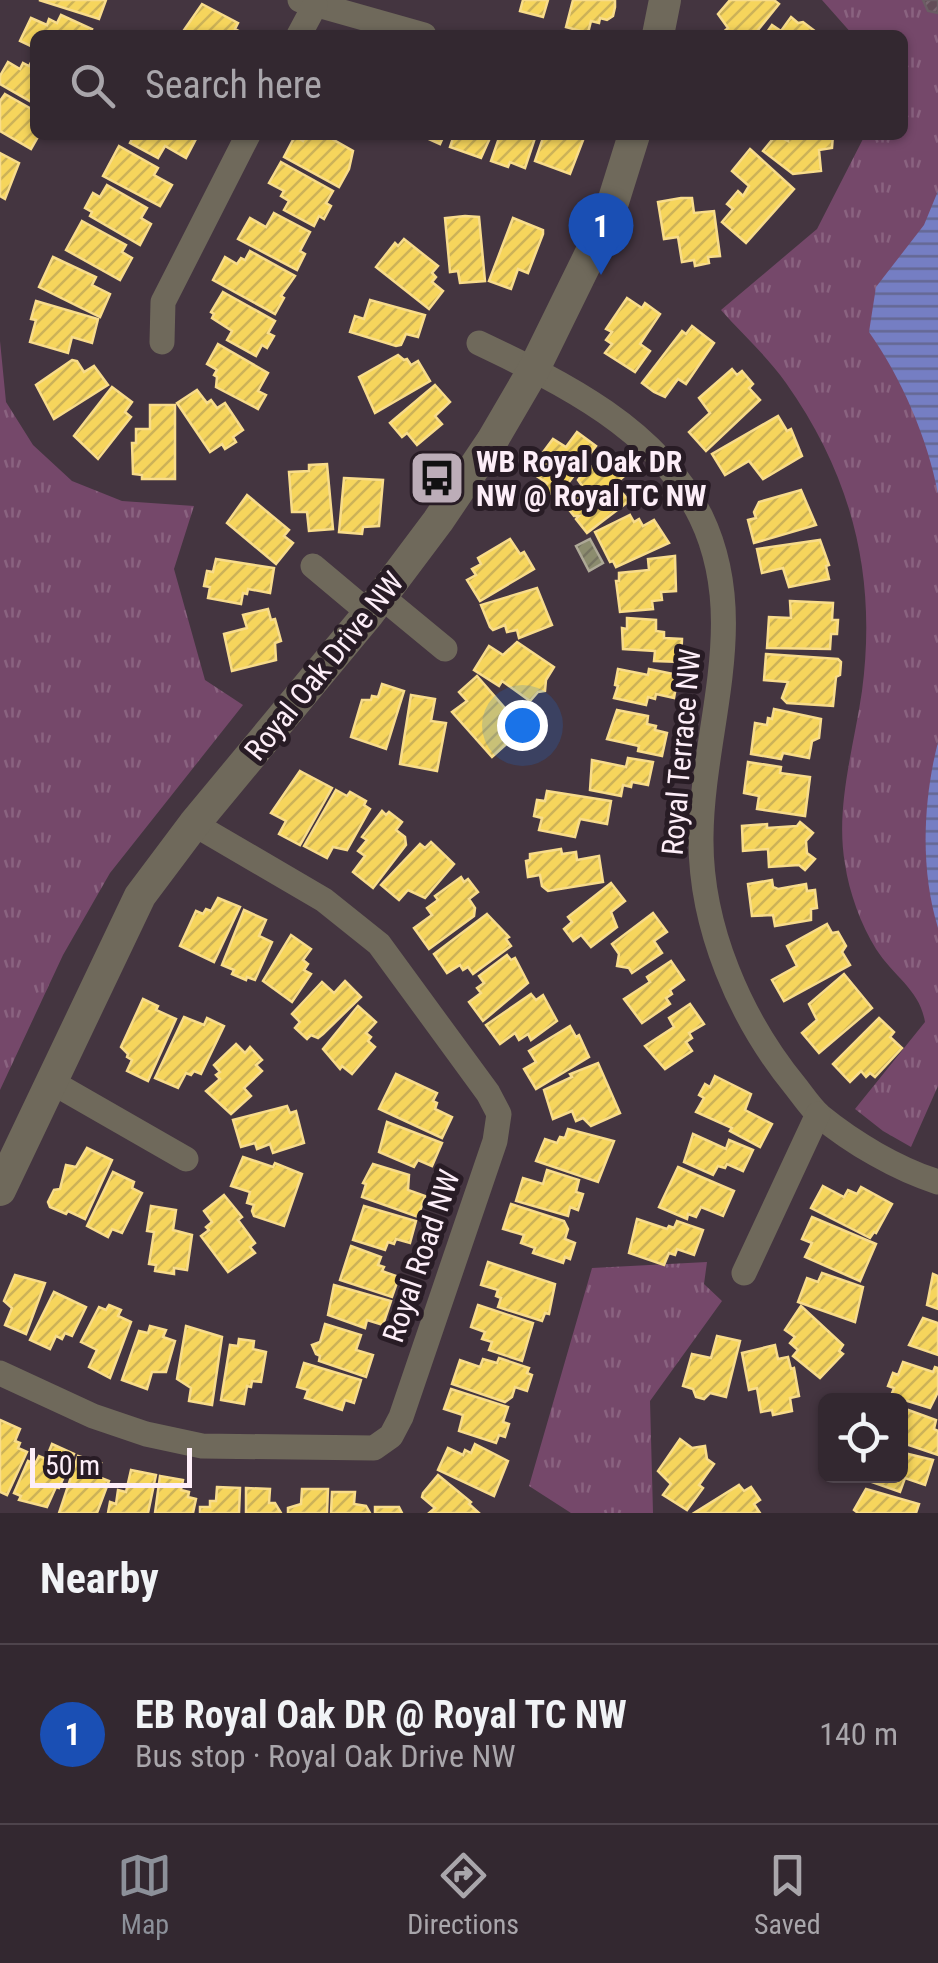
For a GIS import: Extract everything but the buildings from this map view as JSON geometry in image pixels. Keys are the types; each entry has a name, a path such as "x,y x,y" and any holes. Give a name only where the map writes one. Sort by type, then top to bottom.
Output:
{"street":[{"path":"659,30 665,0"},
{"path":"301,30 307,2 406,30"},
{"path":"162,342 163,302 245,140"},
{"name":"Royal Oak Drive NW","path":"0,1190 140,896 194,824 376,605 438,521 534,369 608,218 632,140"},
{"name":"Royal Terrace NW","path":"479,343 534,369 641,438 678,480 701,517 719,570 725,615 701,837 704,881 714,928 747,1011 774,1059 818,1114 916,1175 938,1182"},
{"path":"312,566 445,648"},
{"name":"Royal Road NW","path":"0,1373 93,1416 146,1434 202,1446 374,1448 391,1436 401,1417 495,1140 499,1114 488,1093 378,944 324,900 194,824"},
{"path":"50,1081 186,1159"},
{"path":"744,1273 818,1114"}],"green space":[{"path":"822,0 938,0 938,1086 911,1147 855,1109 925,1022 918,1001 865,930 845,864 844,799 866,649 866,608 855,530 828,455 809,419 779,373 721,310 817,229 862,140 908,140 908,30 849,30"},
{"path":"0,341 6,402 33,445 72,481 122,501 194,506 174,569 205,680 243,705 110,873 63,955 0,1090"},
{"path":"707,1262 704,1284 722,1301 650,1401 653,1513 571,1513 529,1486 592,1268"}],"water":[{"path":"938,191 938,494 912,409 869,332 876,287 924,225"},
{"path":"938,742 938,928 928,882 926,835 929,788"}],"place":[{"name":"EB Royal Oak DR @ Royal TC NW","path":"601,275"},
{"name":"WB Royal Oak DR NW @ Royal TC NW","path":"437,478"}]}
